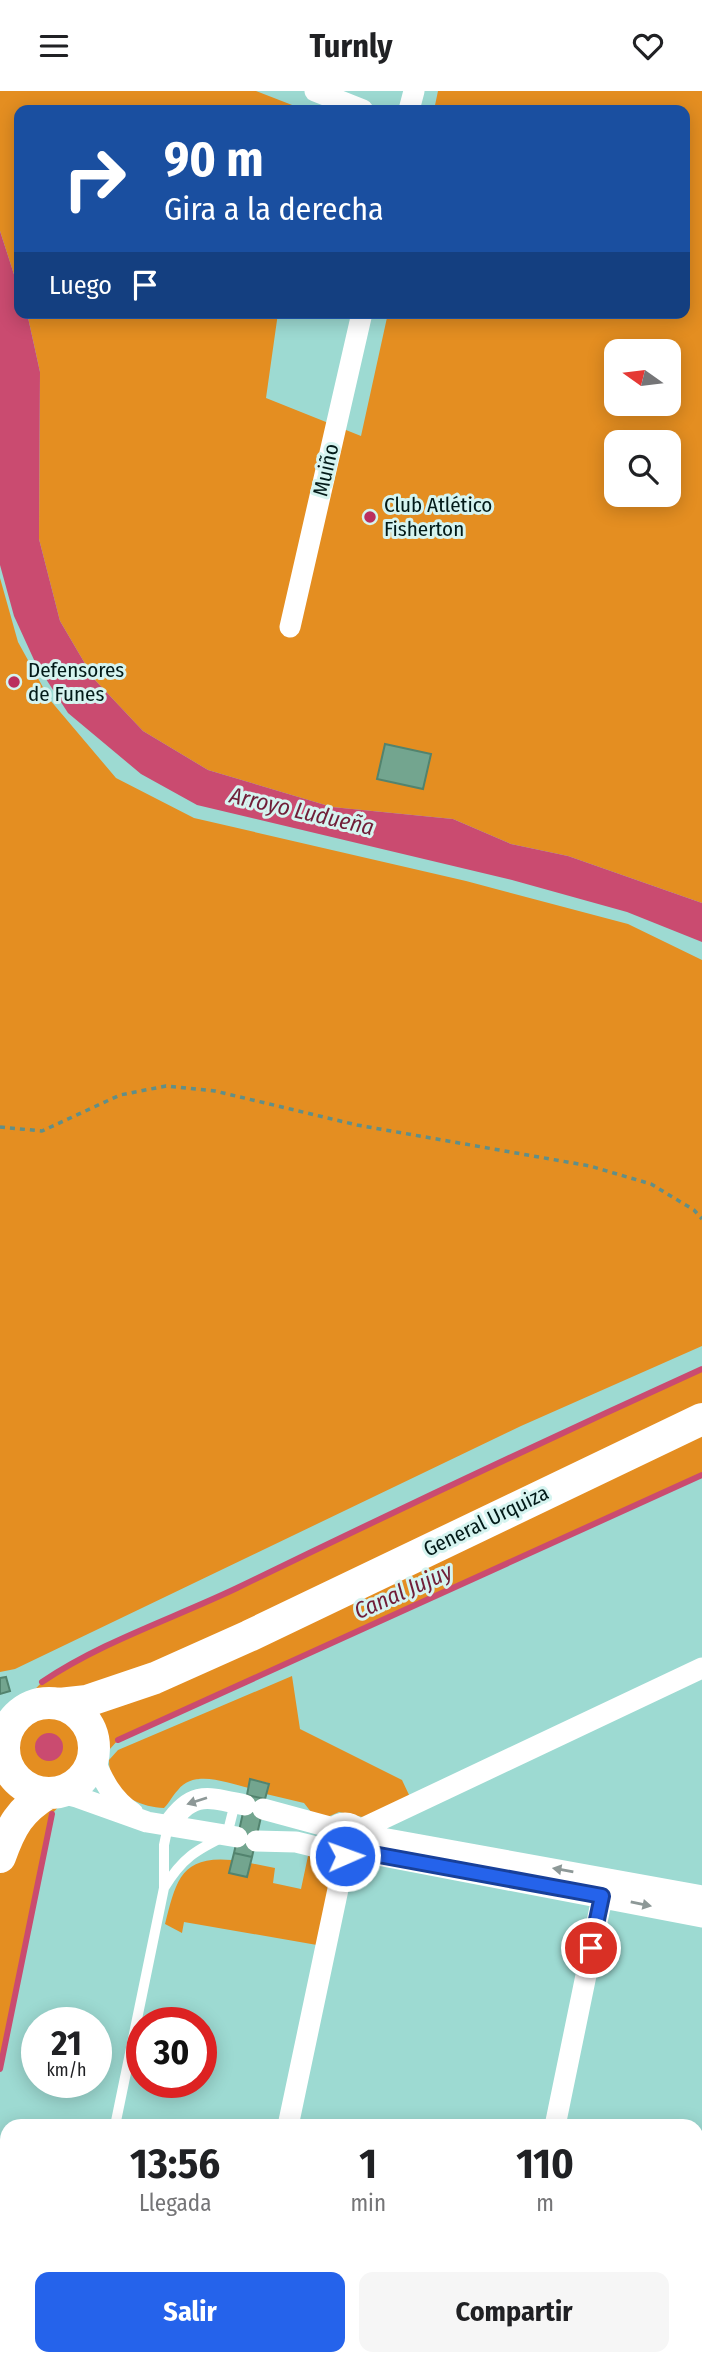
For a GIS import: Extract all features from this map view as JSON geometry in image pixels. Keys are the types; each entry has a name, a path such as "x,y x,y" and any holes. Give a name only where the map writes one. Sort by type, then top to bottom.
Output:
{"main road":[{"name":"General Urquiza","path":"0,1714 45,1705 88,1701 155,1678 249,1636 702,1419"},
{"name":"General Urquiza","path":"93,1749 119,1707 155,1678"},
{"path":"0,1846 4,1741 9,1727 17,1715 45,1705 82,1717 90,1729 93,1749 80,1780 29,1805 17,1820 0,1857"},
{"path":"4,1759 23,1785 53,1793"}],"street":[{"path":"314,91 350,105"},
{"name":"Muiño","path":"290,627 361,319"},
{"path":"351,1844 702,1668"},
{"path":"93,1749 101,1777 113,1795 128,1810 146,1822"},
{"path":"53,1793 77,1797 146,1822 240,1838 318,1846 351,1844 604,1887 702,1896"},
{"path":"168,1826 179,1810 196,1799 208,1797 333,1828 347,1823 351,1844 290,2119"},
{"path":"281,1841 287,1815"},
{"path":"604,1887 702,1917"},
{"path":"556,2119 604,1887"}],"lane":[{"path":"164,1888 176,1868 188,1856 240,1838 247,1806"},
{"path":"116,2119 164,1888 163,1867 168,1826"}],"path":[{"path":"0,1127 42,1131 120,1094 166,1086 215,1091 357,1125 590,1166 650,1184 694,1210 702,1219"}],"shaded area":[{"path":"0,91 256,91 292,105 14,105 14,274 0,231"},
{"name":"Club Atlético Fisherton","path":"438,91 702,91 702,903 568,856 511,844 453,819 332,807 208,770 143,731 94,679 60,621 39,539 40,372 28,319 277,319 266,398 361,436 387,319 690,319 690,105 435,105"},
{"path":"0,578 18,642 50,700 116,778 194,818 466,881 628,924 702,960 702,1346 521,1426 15,1669 0,1672"},
{"path":"702,1369 702,1475 118,1740 52,1814 0,2069 0,1726 42,1682 72,1662 231,1590 496,1462"},
{"path":"292,1676 300,1729 402,1780 410,1797 367,1818 339,1812 323,1819 315,1817 304,1803 266,1794 268,1783 251,1779 249,1788 211,1779 193,1780 178,1790 164,1808 134,1801 119,1789 110,1771 109,1760 118,1750"},
{"path":"308,1856 327,1859 333,1868 317,1945 184,1922 182,1933 165,1924 177,1884 183,1874 201,1862 232,1860 247,1877 250,1863 275,1868 273,1883 301,1889"}],"water":[{"name":"Arroyo Ludueña","path":"0,231 14,274 14,319 28,319 40,372 39,539 60,621 94,679 143,731 208,770 332,807 453,819 511,844 568,856 702,903 702,942 627,912 512,880 197,805 141,774 68,713 35,662 14,616 0,565"},
{"path":"49,1733 59,1737 63,1747 59,1757 49,1761 39,1757 35,1747 39,1737"}],"building":[{"path":"385,744 431,754 423,789 377,779"},
{"path":"6,1677 10,1691 0,1694 0,1678"},
{"path":"250,1779 269,1784 265,1799 247,1795"},
{"path":"247,1795 265,1799 252,1857 234,1853"},
{"path":"234,1853 252,1857 247,1877 229,1873"}],"waterway":[{"path":"42,1682 112,1643 237,1588 702,1369"},
{"name":"Canal Jujuy","path":"118,1740 702,1475"},
{"name":"Canal Jujuy","path":"0,2069 52,1814"}],"place":[{"name":"Club Atlético Fisherton","path":"370,517"},
{"name":"Defensores de Funes","path":"14,682"}],"route":[{"path":"345,1856 357,1851 602,1896 591,1948"}]}
